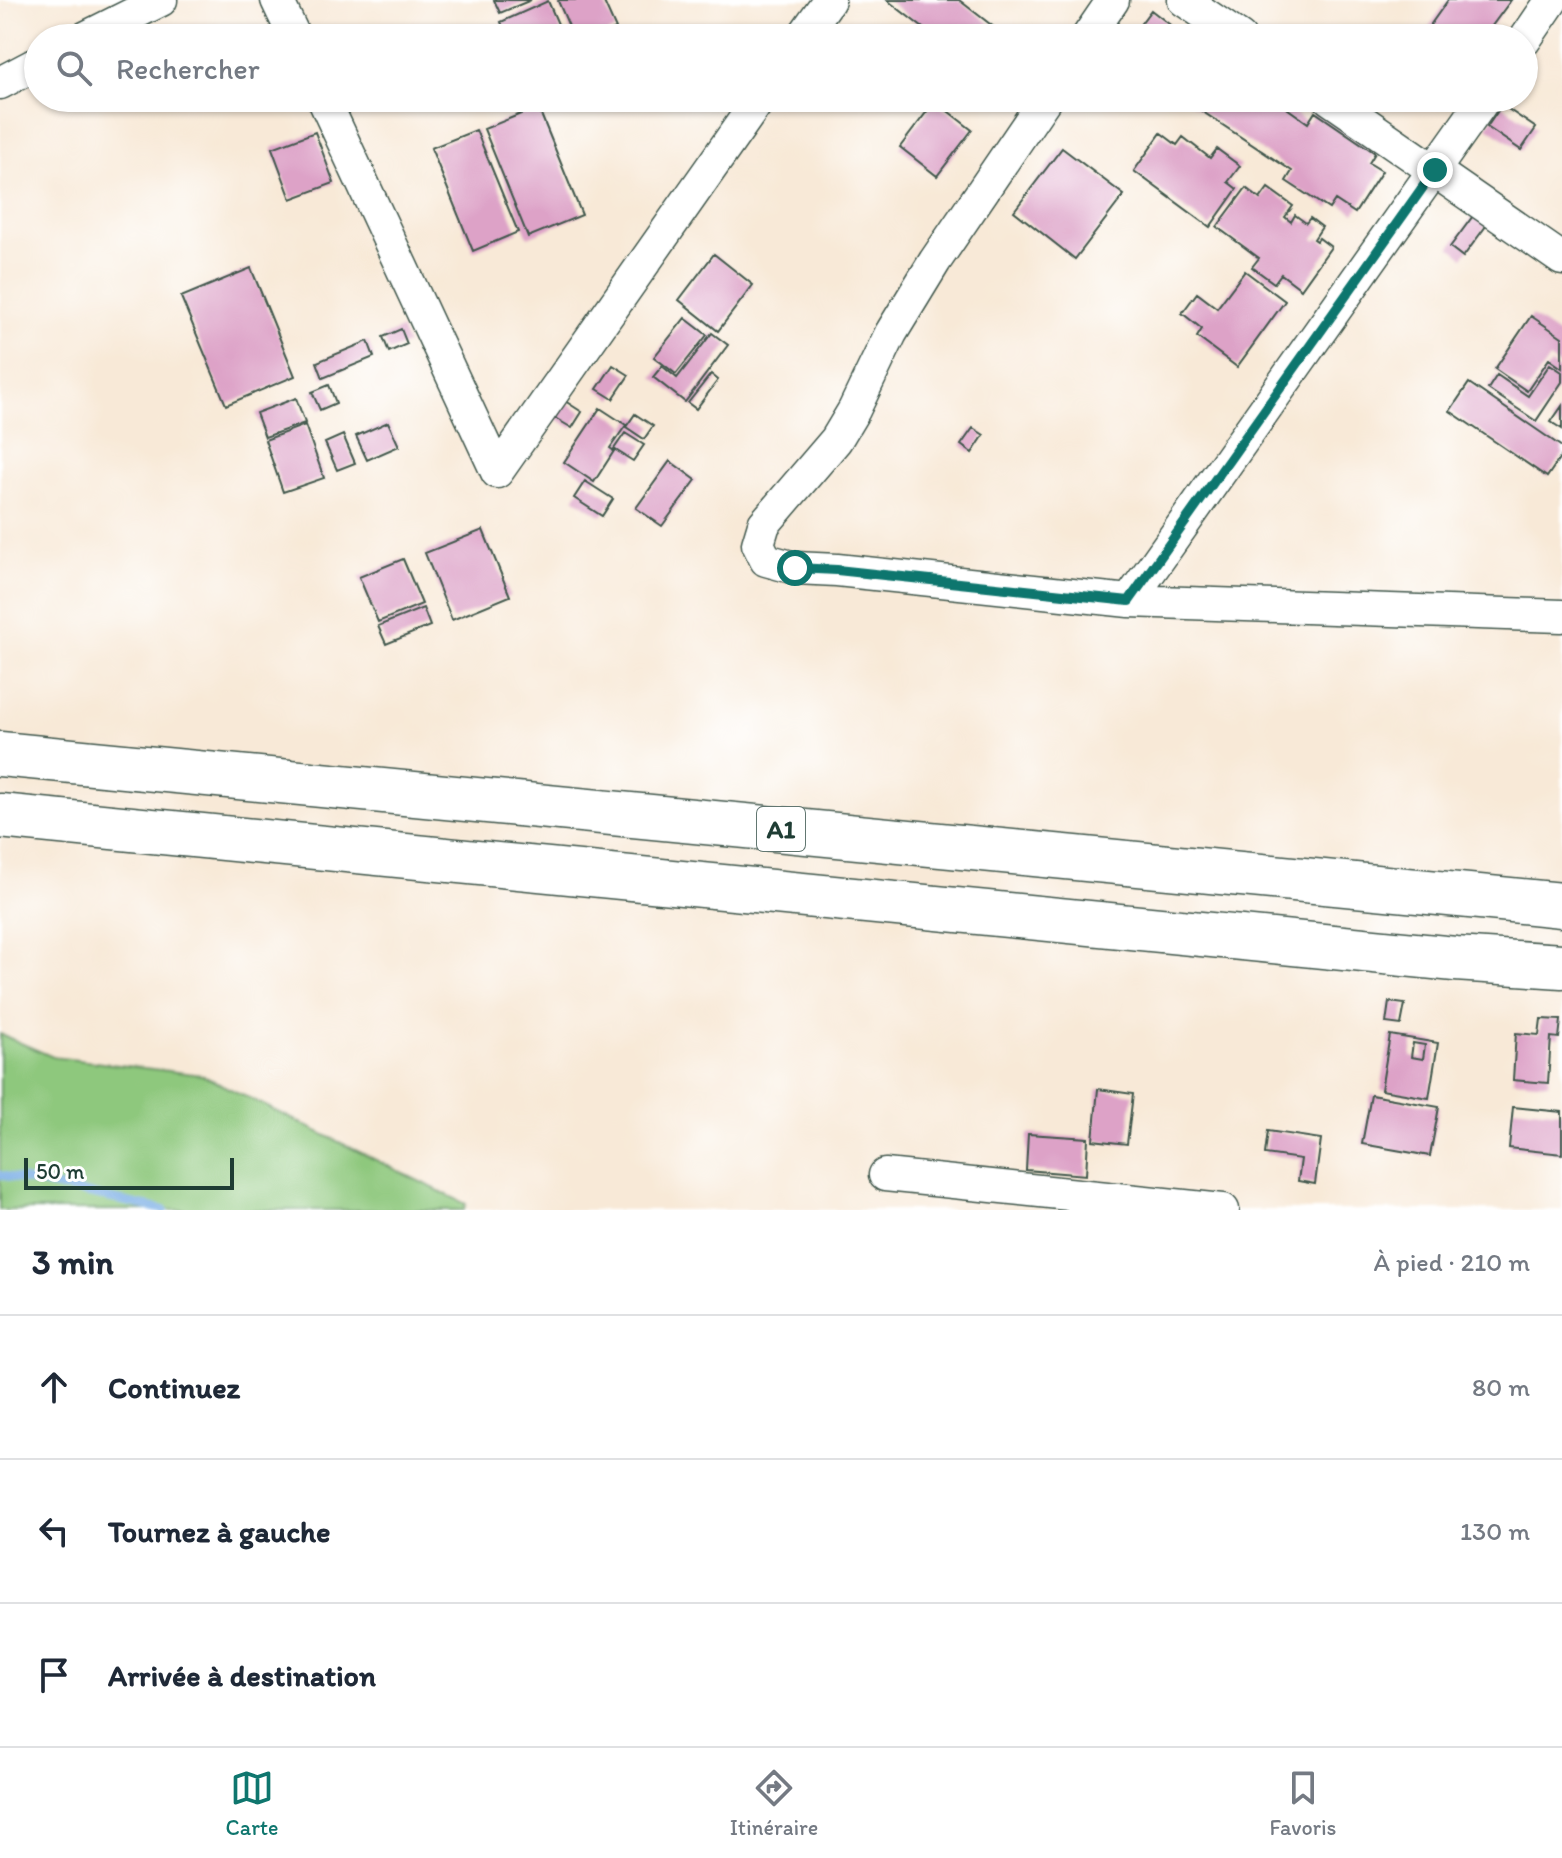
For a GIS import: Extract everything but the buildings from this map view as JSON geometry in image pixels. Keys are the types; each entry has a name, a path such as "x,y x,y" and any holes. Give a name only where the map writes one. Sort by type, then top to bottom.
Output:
{"main road":[{"name":"A1","path":"0,754 1562,905"},
{"name":"A1","path":"0,816 1439,958 1562,966"}],"street":[{"path":"113,24 161,0"},
{"path":"277,0 288,24"},
{"path":"812,24 829,0"},
{"path":"1097,24 1113,0"},
{"path":"1184,0 1219,24"},
{"path":"1536,24 1552,0"},
{"path":"0,83 24,70"},
{"path":"330,112 497,472 750,112"},
{"path":"1036,112 898,321 836,440 764,524 758,544 766,560 795,568 1129,601 1562,616"},
{"path":"1350,112 1562,259"},
{"path":"1129,601 1475,112"},
{"path":"885,1175 1223,1210"}],"green space":[{"path":"0,1034 53,1057 202,1075 466,1204 464,1210 0,1210"}],"waterway":[{"path":"0,1175 164,1210"}],"route":[{"path":"795,568 1129,601 1435,170"}]}
